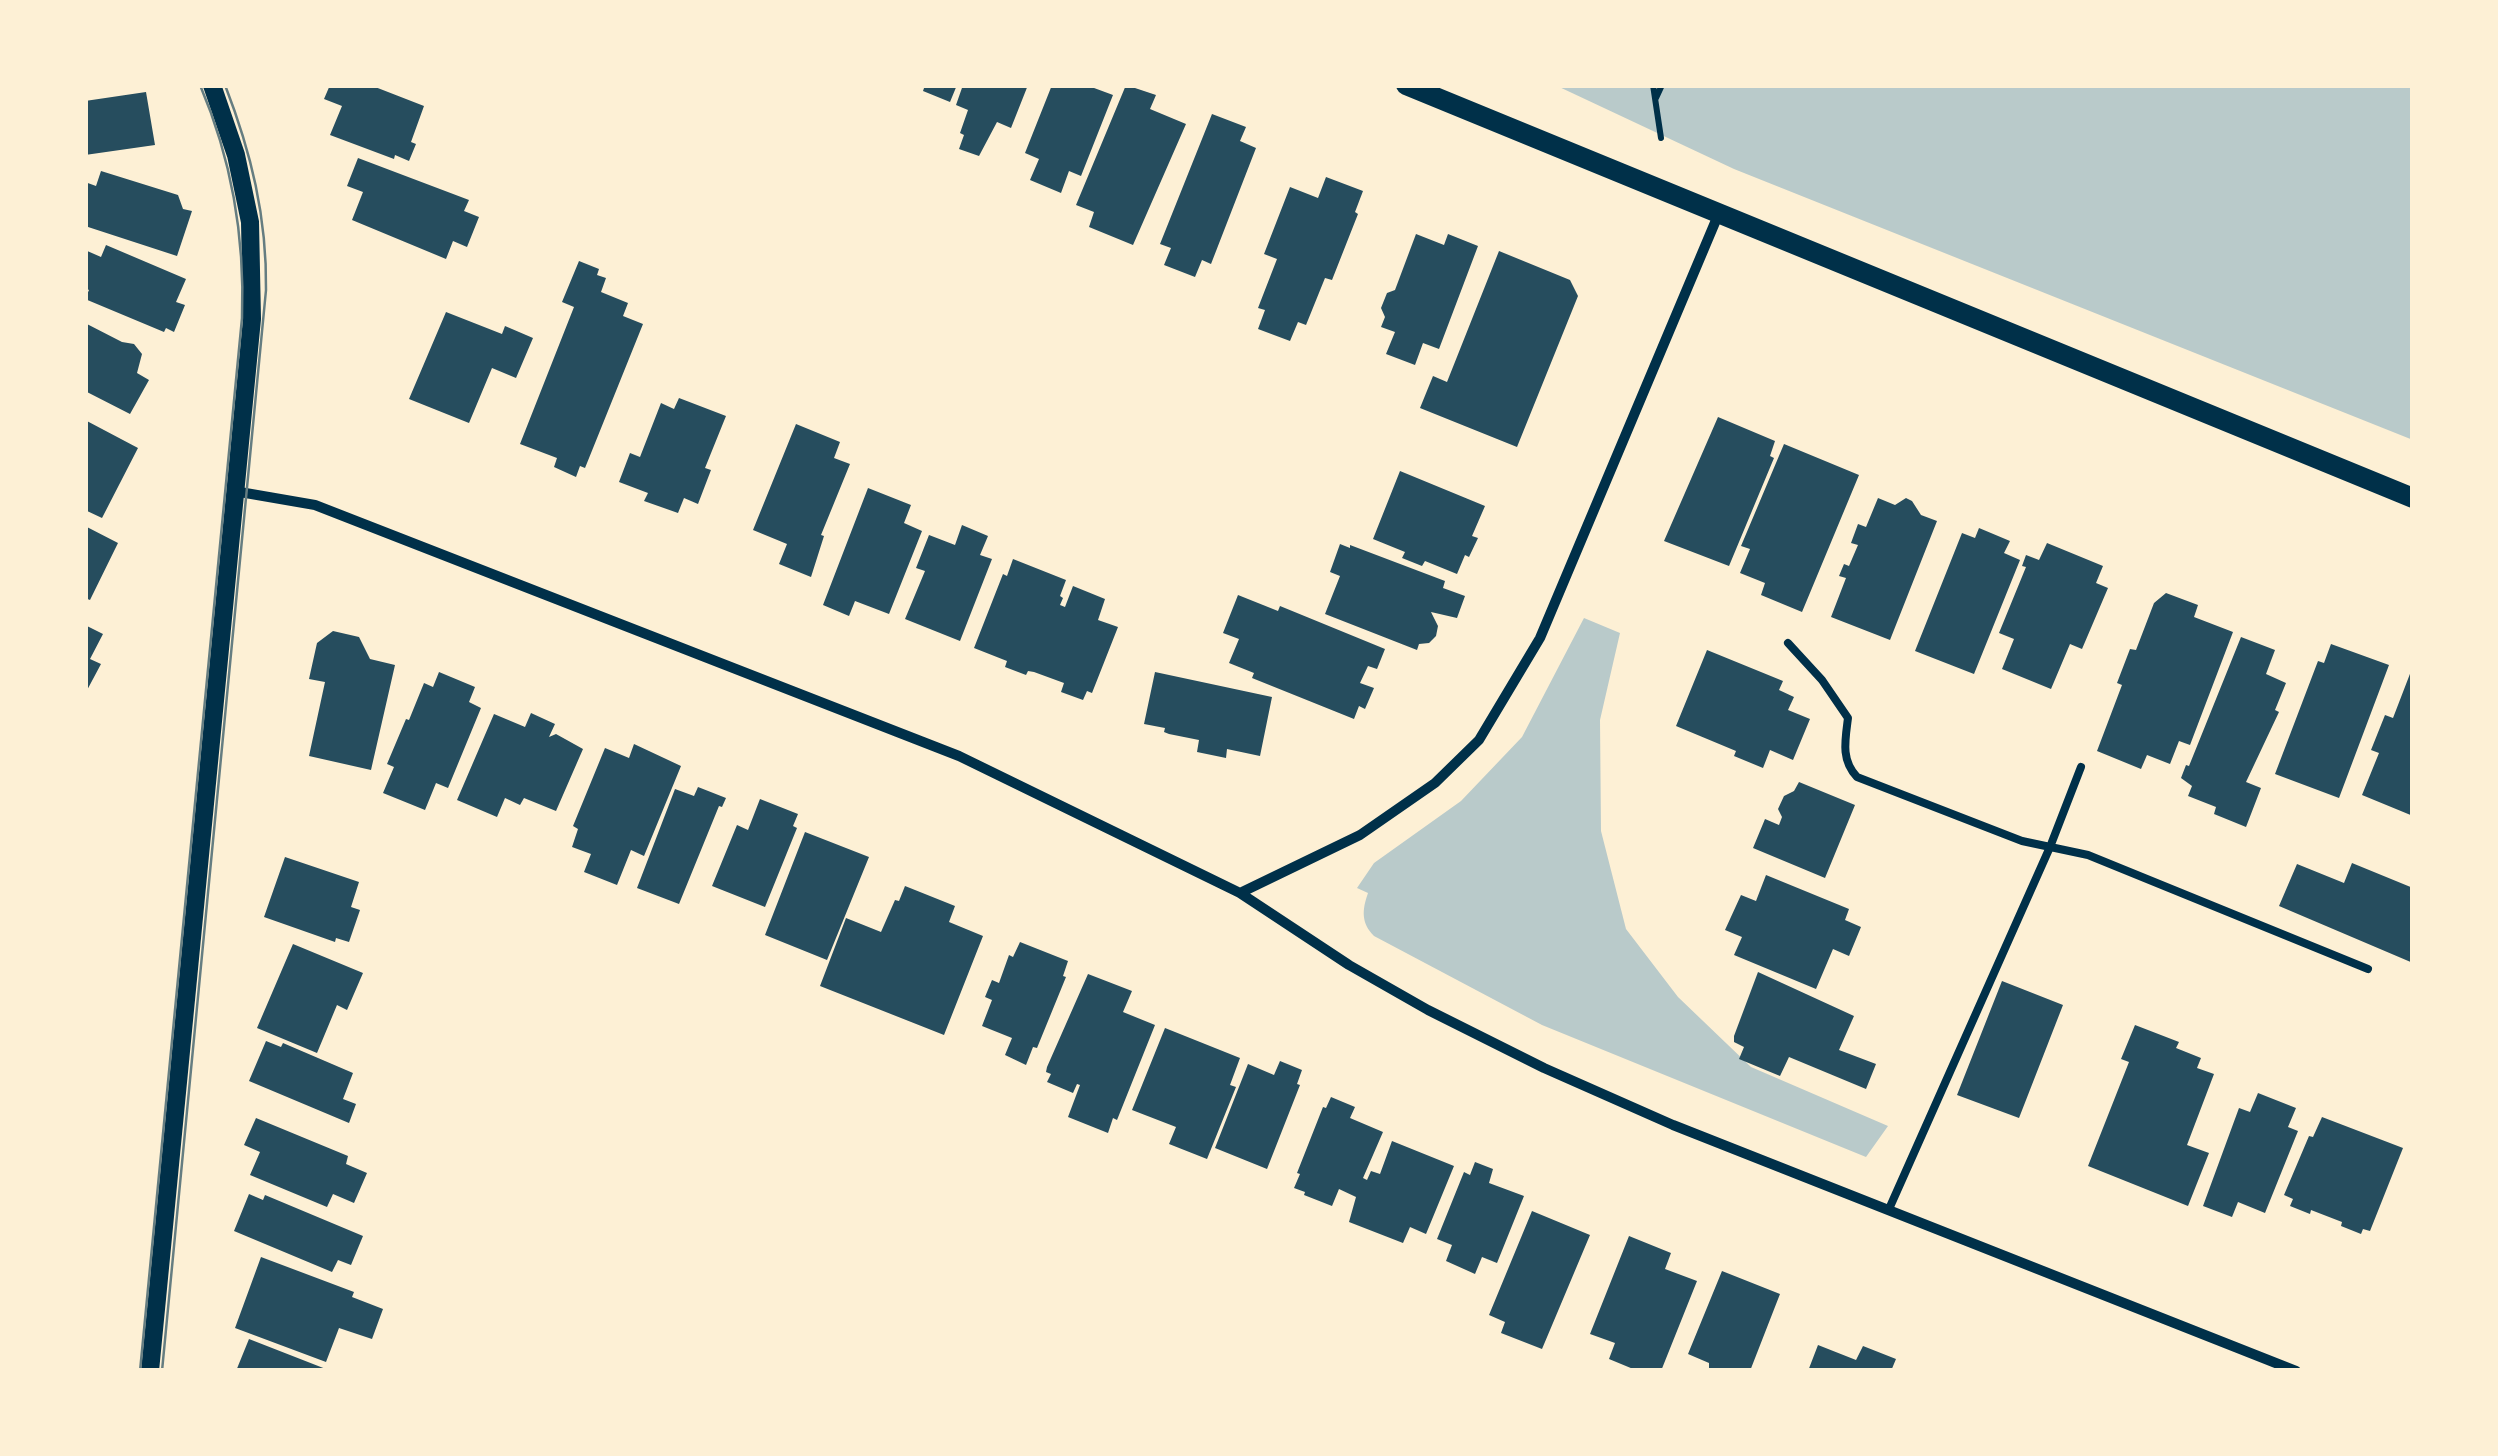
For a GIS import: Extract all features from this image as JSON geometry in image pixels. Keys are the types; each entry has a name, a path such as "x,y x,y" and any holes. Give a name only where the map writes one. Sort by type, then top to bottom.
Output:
{"main road":[{"path":"1406,85 2413,498"}],"street":[{"path":"150,1371 252,318 250,222 236,155 212,85"},
{"path":"1240,892 1360,835 1435,783 1479,740 1540,638 1719,214"},
{"path":"233,491 315,505 959,756 1240,892 1349,965 1544,1068 1674,1124 2296,1371"}],"lane":[{"path":"1788,642 1822,680 1848,718 1844,747 1848,768 1857,778 2022,841 2088,855 2368,969"},
{"path":"1889,1209 2050,847 2081,767"}],"path":[{"path":"1653,85 1661,138"},
{"path":"1655,99 1662,85"}],"shaded area":[{"path":"1555,85 2413,85 2413,440 1734,169"},
{"path":"1584,618 1620,633 1600,720 1601,831 1626,929 1678,997 1751,1067 1888,1126 1866,1157 1542,1025 1374,936 1367,926 1364,911 1368,893 1357,888 1374,863 1461,801 1522,737"}],"building":[{"path":"330,85 370,85 424,106 411,142 416,144 409,161 330,135 342,106 324,99"},
{"path":"925,85 957,85 950,102 923,91"},
{"path":"963,85 1028,85 1011,128 997,122 979,156 959,149 968,110 956,105"},
{"path":"1052,85 1086,85 1113,95 1081,176 1069,171 1061,193 1030,180 1039,159 1025,153"},
{"path":"1126,85 1156,95 1150,109 1186,124 1133,245 1089,227 1094,212 1076,205"},
{"path":"146,92 155,145 85,155 85,101"},
{"path":"1212,114 1246,127 1240,141 1256,148 1211,264 1202,260 1195,277 1164,265 1171,248 1160,244"},
{"path":"358,158 469,200 464,211 479,217 467,247 453,241 446,259 352,220 363,192 347,186"},
{"path":"101,171 178,195 183,209 192,211 177,256 85,226 85,182 96,186"},
{"path":"1326,177 1363,191 1355,212 1358,214 1332,280 1325,278 1306,325 1298,322 1290,341 1258,329 1265,310 1258,308 1277,259 1264,254 1290,187 1318,198"},
{"path":"1416,234 1444,245 1448,234 1478,246 1439,349 1423,343 1415,365 1386,354 1395,332 1381,327 1385,317 1381,308 1387,293 1395,290"},
{"path":"106,245 186,279 176,302 185,305 174,332 166,328 164,332 85,299 89,290 85,288 85,250 101,257"},
{"path":"1499,251 1570,280 1578,296 1517,447 1420,408 1433,376 1447,382"},
{"path":"579,261 599,269 597,275 606,278 601,292 628,303 623,316 643,324 585,468 580,466 576,477 554,467 557,458 520,444 574,307 562,302"},
{"path":"446,312 502,334 505,326 533,338 516,378 492,368 469,423 409,399"},
{"path":"85,323 134,344 142,354 137,373 149,380 130,414 85,391"},
{"path":"679,398 726,416 705,468 711,470 698,504 684,498 678,513 644,501 648,493 619,482 630,453 640,457 661,403 674,409"},
{"path":"1718,417 1775,441 1770,456 1774,458 1729,566 1664,541"},
{"path":"85,420 138,448 102,518 85,510"},
{"path":"796,424 840,442 834,458 850,464 821,535 824,536 811,577 779,564 787,544 753,530"},
{"path":"1784,444 1859,475 1802,612 1761,595 1765,583 1740,573 1750,549 1741,546"},
{"path":"1400,471 1485,506 1472,536 1478,538 1457,574 1425,561 1422,566 1402,558 1405,552 1373,539"},
{"path":"868,488 911,505 904,523 922,531 889,614 855,601 849,616 823,605"},
{"path":"1878,498 1895,505 1906,498 1921,515 1937,521 1890,640 1831,617 1846,578 1839,576 1844,564 1849,566 1858,545 1851,543 1858,524 1866,527"},
{"path":"962,525 988,536 980,555 992,559 960,641 905,619 925,571 916,568 929,535 955,545"},
{"path":"85,526 118,543 90,600 85,598"},
{"path":"1979,528 2010,541 2004,553 2020,560 1974,674 1915,651 1962,533 1975,538"},
{"path":"2047,543 2103,566 2096,583 2108,588 2082,649 2070,644 2051,689 2002,669 2014,639 1999,633 2026,567 2022,566 2026,555 2039,560"},
{"path":"1340,544 1445,581 1443,588 1465,596 1457,618 1431,612 1438,626 1436,636 1429,643 1419,644 1417,650 1325,614 1340,576 1330,572"},
{"path":"1013,559 1066,580 1060,605 1065,607 1073,586 1105,599 1098,620 1118,627 1092,693 1087,691 1083,700 1061,692 1064,683 1005,667 1007,661 974,648 1003,574 1007,576"},
{"path":"2166,593 2198,605 2194,617 2233,632 2190,745 2179,741 2170,764 2147,755 2141,769 2097,751 2122,685 2117,683 2130,649 2136,650 2154,603"},
{"path":"1238,595 1278,611 1280,606 1385,649 1377,669 1368,666 1360,683 1374,688 1365,709 1359,706 1354,719 1252,678 1254,673 1229,663 1239,639 1223,633"},
{"path":"85,625 103,634 90,659 101,664 85,694"},
{"path":"333,631 359,637 370,659 395,665 371,770 309,756 325,682 309,679 317,643"},
{"path":"2241,637 2275,650 2266,674 2286,683 2275,710 2279,712 2246,782 2261,788 2246,827 2214,814 2216,807 2188,796 2192,786 2181,778"},
{"path":"2331,644 2389,665 2339,798 2275,774 2318,661 2324,663"},
{"path":"1707,650 1783,681 1779,690 1794,697 1788,710 1810,719 1793,760 1770,750 1763,768 1734,756 1736,751 1676,726"},
{"path":"2413,666 2413,816 2362,795 2379,753 2371,750 2385,715 2393,718"},
{"path":"439,672 475,687 469,702 481,708 448,788 436,783 425,810 383,793 394,767 387,764 406,719 409,720 424,683 433,687"},
{"path":"1155,672 1272,697 1260,756 1227,749 1226,758 1197,752 1199,740 1144,724"},
{"path":"531,713 555,724 549,737 556,734 583,749 556,811 524,798 520,805 505,798 497,817 457,800 494,714 525,727"},
{"path":"634,744 681,766 644,856 631,850 617,885 584,872 591,854 572,847 578,829 573,826 605,748 629,758"},
{"path":"1799,782 1855,805 1825,878 1753,848 1765,819 1779,825 1782,817 1778,809 1784,796 1794,791"},
{"path":"698,787 726,798 719,806 679,904 637,888 675,789 694,796"},
{"path":"760,799 798,814 793,826 797,828 765,907 712,886 737,825 748,830"},
{"path":"805,832 869,857 827,960 765,935"},
{"path":"285,857 359,882 351,907 360,910 349,942 336,938 335,942 264,917"},
{"path":"2352,863 2413,888 2413,963 2279,906 2297,864 2344,883"},
{"path":"1766,875 1849,909 1845,920 1861,927 1849,956 1833,949 1816,989 1734,955 1742,937 1725,930 1741,895 1756,901"},
{"path":"905,886 955,906 949,922 983,936 944,1035 820,986 846,918 881,932"},
{"path":"1020,942 1068,961 1063,976 1066,977 1026,1065 1005,1055 1012,1038 982,1026 992,1000 985,997 992,980 999,983 1009,955 1013,957"},
{"path":"293,944 363,973 347,1010 337,1005 317,1053 257,1028"},
{"path":"1758,972 1854,1016 1839,1050 1876,1064 1866,1089 1789,1057 1780,1076 1739,1059 1744,1047 1734,1042 1734,1036"},
{"path":"1088,974 1132,991 1123,1012 1155,1025 1117,1120 1113,1118 1108,1133 1068,1117 1080,1085 1073,1093 1047,1082 1051,1074 1046,1072 1047,1067"},
{"path":"2002,981 2063,1005 2019,1118 1957,1095"},
{"path":"2135,1025 2179,1042 2176,1048 2201,1058 2197,1068 2214,1074 2187,1145 2209,1153 2188,1206 2088,1166 2129,1062 2121,1059"},
{"path":"1165,1028 1240,1058 1230,1085 1236,1087 1207,1159 1169,1144 1176,1127 1132,1110"},
{"path":"266,1041 281,1047 283,1043 353,1073 343,1099 356,1104 349,1123 249,1081"},
{"path":"1280,1061 1302,1070 1297,1084 1300,1085 1267,1169 1215,1148 1248,1064 1274,1075"},
{"path":"2258,1093 2296,1108 2288,1127 2298,1131 2265,1213 2238,1202 2232,1217 2203,1206 2239,1108 2250,1112"},
{"path":"1331,1097 1355,1107 1350,1118 1383,1132 1363,1178 1367,1180 1371,1171 1380,1174 1392,1141 1454,1166 1426,1234 1410,1227 1403,1243 1349,1222 1356,1197 1339,1189 1332,1206 1294,1188 1323,1107"},
{"path":"2322,1117 2403,1148 2370,1231 2363,1229 2361,1234 2341,1226 2342,1222 2290,1206 2293,1199 2284,1195 2309,1136 2313,1137"},
{"path":"256,1118 348,1156 346,1164 367,1173 354,1203 333,1194 327,1207 250,1175 260,1152 244,1145"},
{"path":"1475,1162 1493,1169 1489,1183 1524,1196 1497,1263 1482,1257 1475,1274 1446,1261 1452,1245 1437,1239 1464,1172 1470,1175"},
{"path":"249,1194 263,1200 265,1195 363,1236 351,1265 338,1260 332,1272 234,1231"},
{"path":"1532,1211 1590,1235 1542,1349 1501,1333 1505,1322 1489,1315"},
{"path":"1629,1236 1671,1253 1665,1269 1697,1281 1661,1371 1638,1371 1609,1359 1615,1343 1590,1334"},
{"path":"261,1257 354,1292 352,1297 383,1309 372,1339 339,1328 326,1362 235,1328"},
{"path":"1722,1271 1780,1294 1750,1371 1709,1371 1709,1363 1688,1354"},
{"path":"249,1339 331,1371 236,1371"},
{"path":"1818,1345 1856,1360 1863,1346 1896,1359 1891,1371 1808,1371"}],"tram line":[{"path":"140,1371 242,318 241,258 234,199 200,85"},
{"path":"162,1371 266,290 264,237 256,185 225,85"}]}
